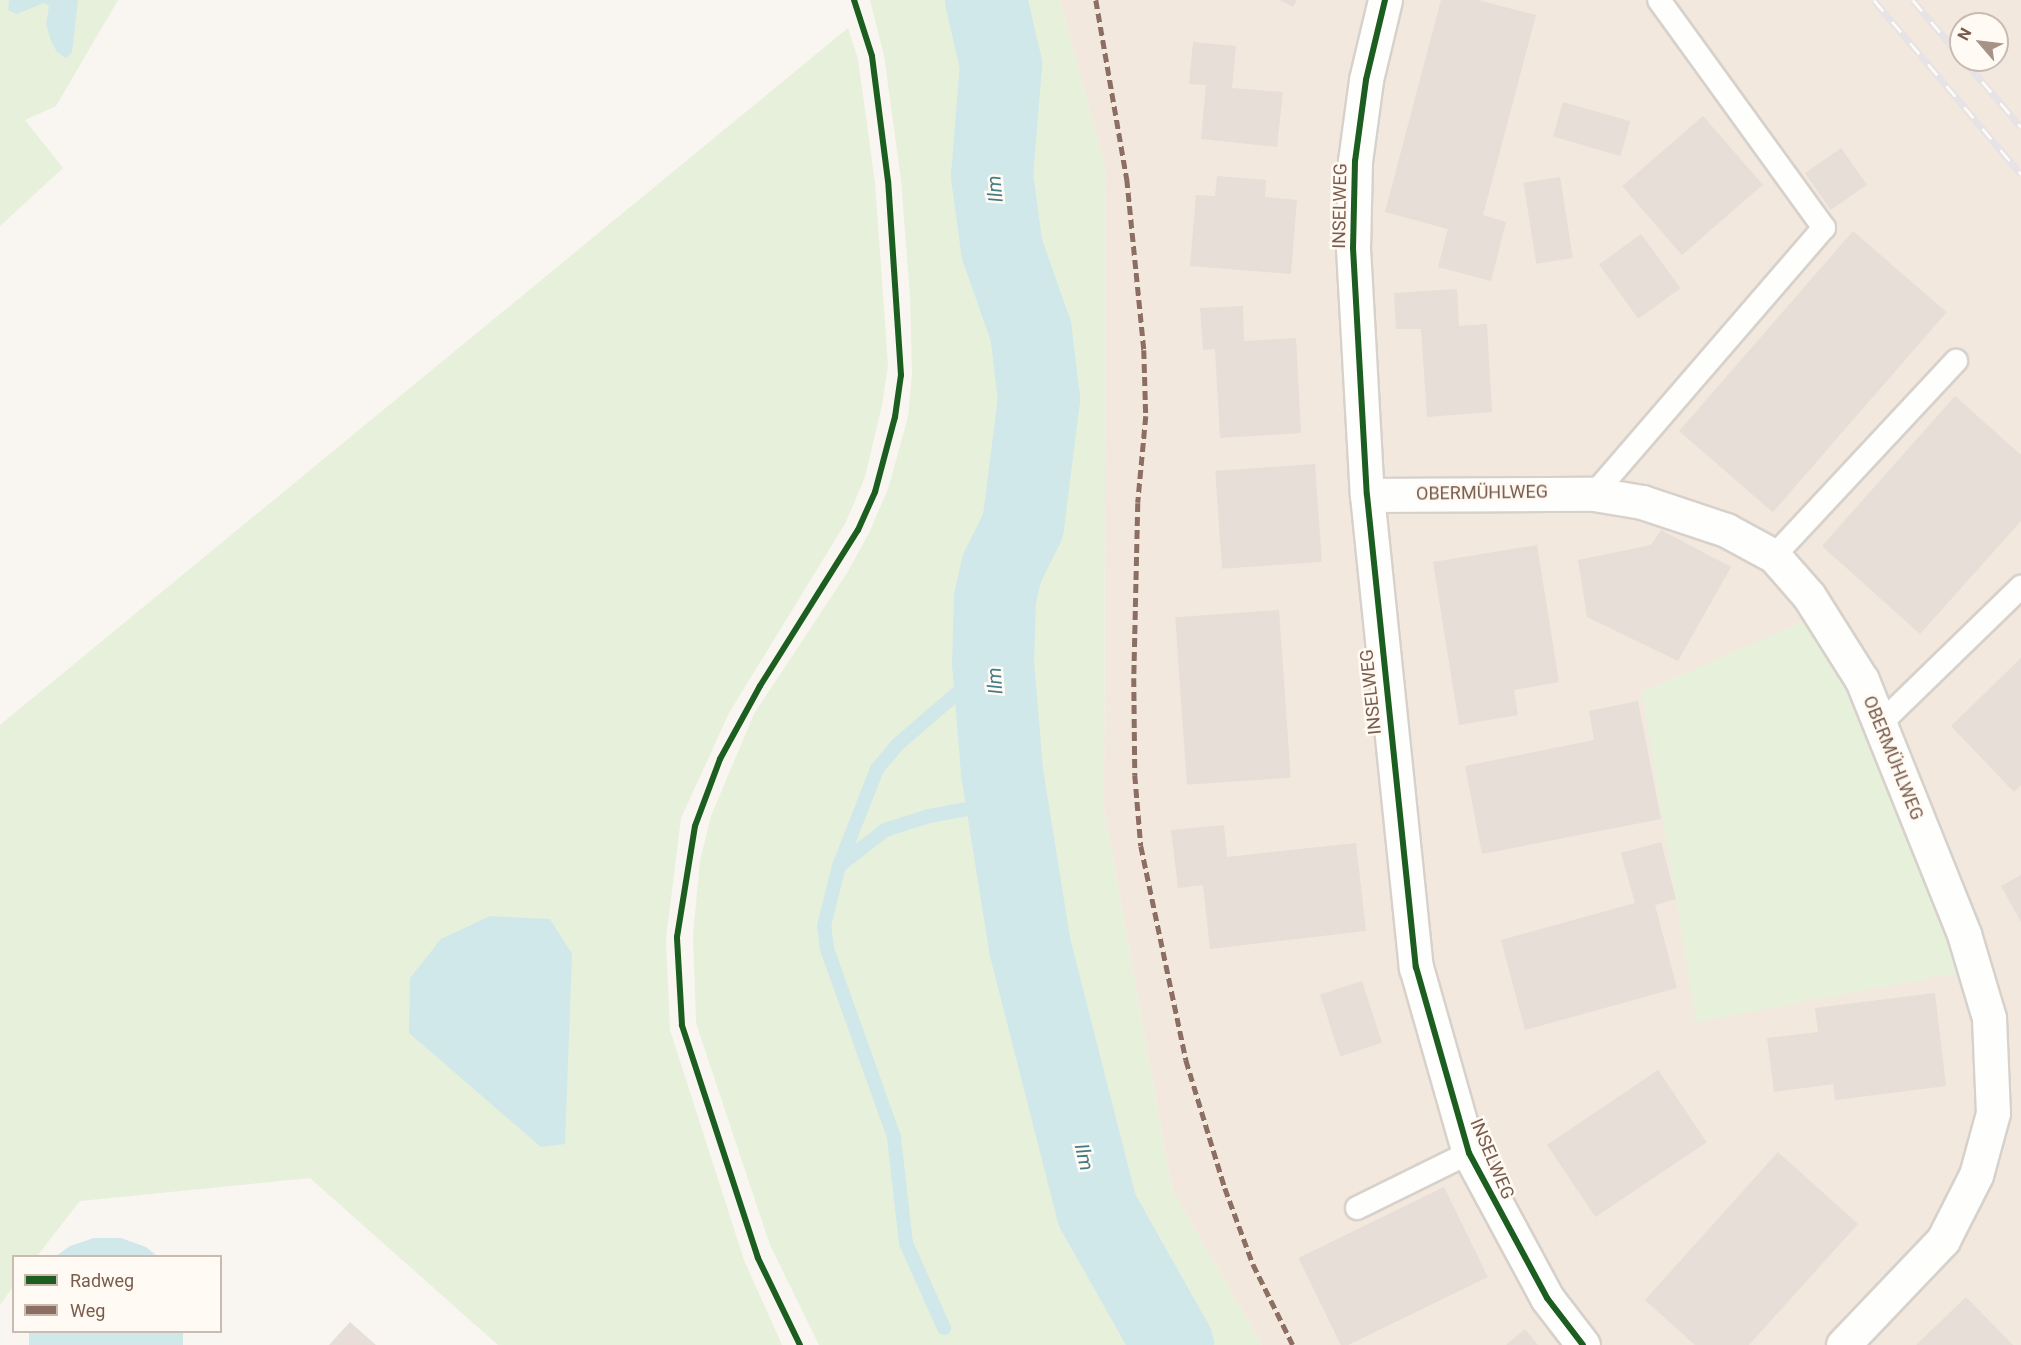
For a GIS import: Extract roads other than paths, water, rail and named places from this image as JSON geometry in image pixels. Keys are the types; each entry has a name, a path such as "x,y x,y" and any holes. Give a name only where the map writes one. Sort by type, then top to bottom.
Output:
{"street":[{"name":"INSELWEG","path":"1385,0 1366,80 1355,161 1353,248 1367,495 1416,967 1436,1049 1469,1153 1547,1298 1583,1345"},
{"name":"OBERMÜHLWEG","path":"1367,495 1594,494 1642,502 1726,530 1774,556 1809,596 1862,680 1964,934 1989,1018 1993,1113 1976,1175 1943,1240 1843,1345"}],"lane":[{"path":"1594,494 1824,228 1659,0"},
{"path":"1774,556 1956,362"},
{"path":"1880,724 2021,587"},
{"path":"1357,1208 1469,1153"}],"water":[{"path":"9,0 78,0 72,52 66,58 57,52 51,41 46,24 49,6 44,3 17,14 8,10"},
{"path":"490,916 550,919 572,954 565,1144 541,1147 409,1033 410,978 441,939"},
{"path":"94,1238 121,1238 146,1247 156,1255 57,1255 70,1246"},
{"path":"29,1333 183,1333 183,1345 29,1345"}],"waterway":[{"name":"Ilm","path":"986,0 1001,65 992,176 1002,249 1031,332 1039,399 1023,526 1002,568 995,599 993,662 1002,772 1030,947 1097,1210 1173,1345"},
{"path":"839,866 877,769 897,745 993,662"},
{"path":"944,1328 906,1243 894,1137 827,949 824,926 839,866 885,830 929,816 973,808 991,794 1002,772"}],"railway":[{"path":"1874,0 2021,174"},
{"path":"1913,0 1949,43"},
{"path":"1974,72 2021,127"}]}
